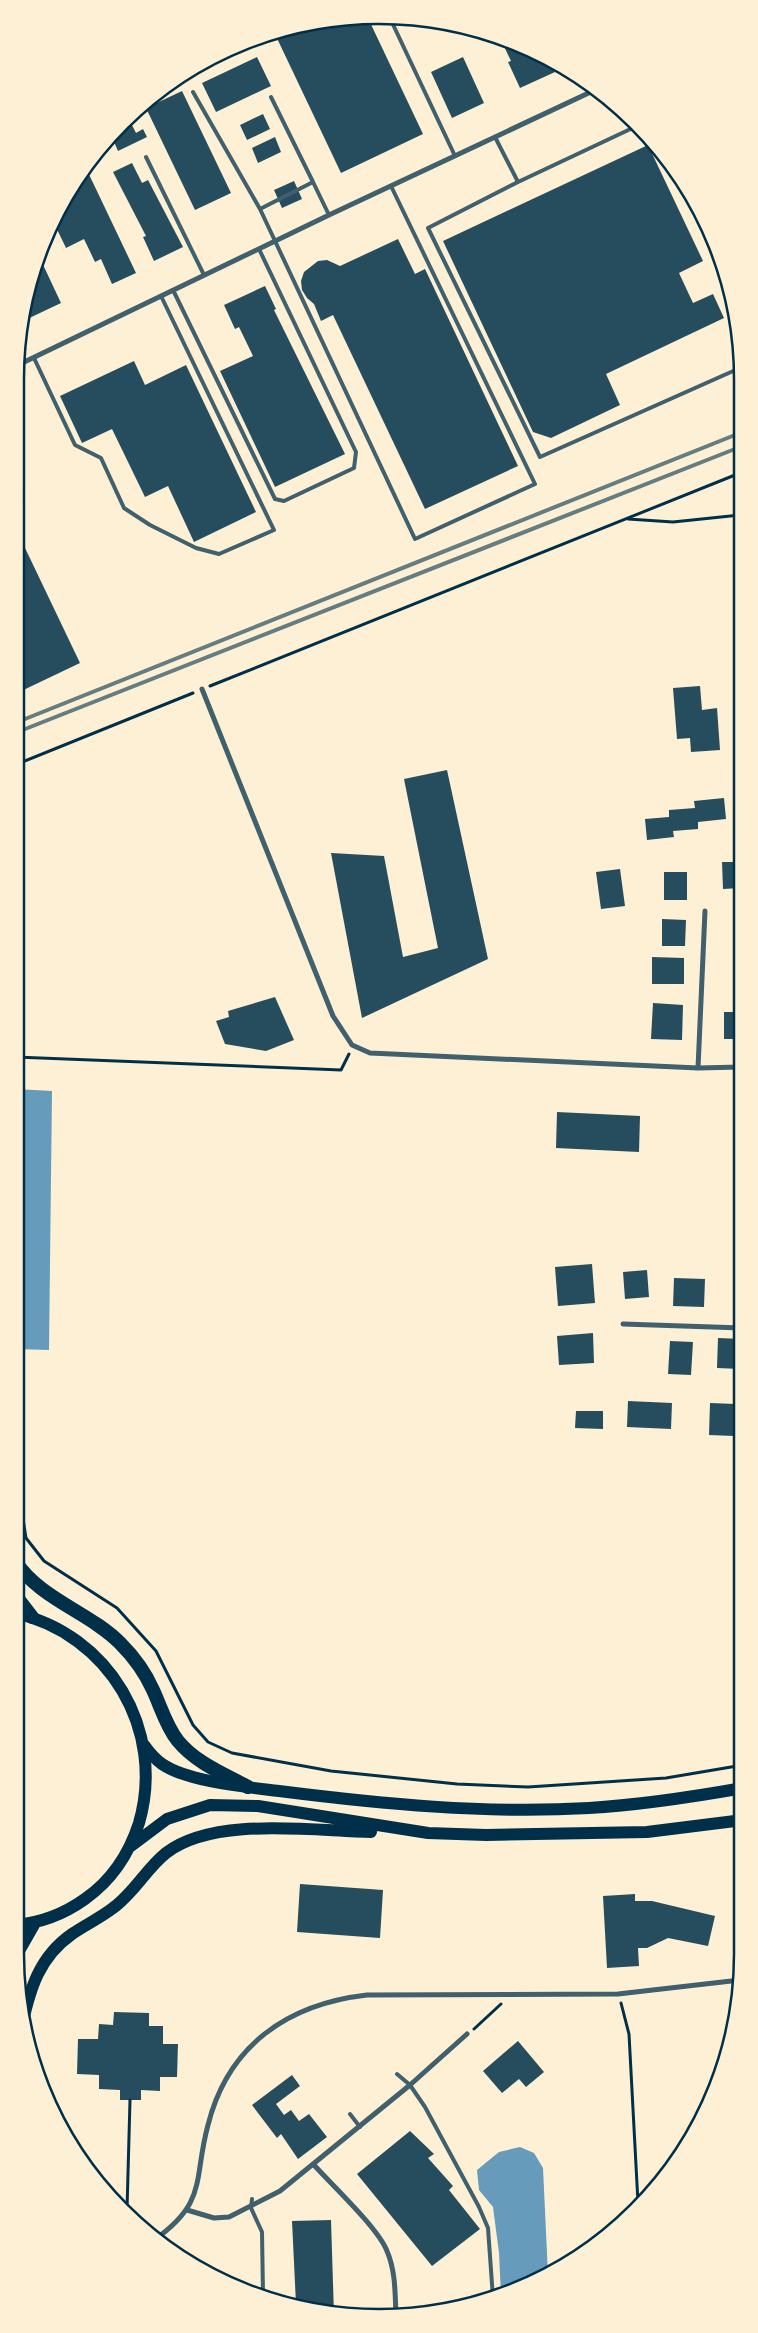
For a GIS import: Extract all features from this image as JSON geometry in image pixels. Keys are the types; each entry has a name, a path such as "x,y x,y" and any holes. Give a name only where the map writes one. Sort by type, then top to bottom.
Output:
{"highway":[{"path":"24,1571 43,1590 96,1622 122,1644 144,1673 169,1728 187,1751 200,1762 248,1787"},
{"path":"24,1607 32,1617"}],"main road":[{"path":"24,1615 68,1634 100,1660 113,1676 134,1712 144,1745 146,1769 143,1808 131,1846 115,1871 94,1893 69,1910 35,1923 24,1924"},
{"path":"144,1745 162,1764 173,1770 206,1780 248,1787 404,1805 537,1810 643,1804 734,1789"},
{"path":"131,1846 167,1819 189,1810 218,1804 258,1806 428,1833"},
{"path":"28,2004 34,1981 57,1946 114,1908 153,1865 181,1843 198,1836 240,1829 495,1835 646,1832 734,1821"},
{"path":"24,1942 35,1923"}],"street":[{"path":"25,362 329,215 589,93"},
{"path":"202,690 333,1016 352,1046 370,1053 698,1068 734,1067"},
{"path":"698,1068 705,912"},
{"path":"623,1324 734,1328"},
{"path":"161,2235 188,2210 196,2190 207,2126 215,2102 230,2073 251,2046 281,2021 329,2001 367,1996 618,1994 733,1981"},
{"path":"188,2210 214,2218 229,2218 280,2191 410,2086 467,2034"},
{"path":"314,2165 379,2237 387,2251 394,2276 396,2308"}],"lane":[{"path":"393,25 455,156"},
{"path":"193,92 260,209 415,539 535,484 391,186"},
{"path":"271,96 329,215"},
{"path":"631,129 518,182 428,228 540,457 734,371"},
{"path":"495,137 518,182"},
{"path":"146,157 204,275"},
{"path":"260,209 313,182"},
{"path":"173,290 275,499 284,501 354,468 356,452 258,249"},
{"path":"34,358 75,445 102,458 124,508 150,525 196,548 219,554 274,530 161,296"},
{"path":"398,2074 410,2086 447,2148 488,2228 492,2290"},
{"path":"350,2114 360,2127"},
{"path":"252,2198 251,2208 262,2232 263,2289"}],"path":[{"path":"24,761 734,475"},
{"path":"625,519 673,522 734,516"},
{"path":"24,1057 341,1070 352,1046"},
{"path":"24,1525 26,1538 44,1561 117,1608 156,1651 193,1725 208,1742 232,1753 331,1771 457,1784 528,1787 666,1778 734,1767"},
{"path":"618,1994 629,2034 638,2197"},
{"path":"467,2034 510,1996"},
{"path":"128,2205 130,2100"}],"water":[{"path":"24,1089 52,1091 49,1350 24,1349"},
{"path":"520,2147 534,2153 543,2168 548,2267 501,2287 499,2253 493,2207 479,2190 477,2170 499,2152"}],"building":[{"path":"371,24 423,134 341,173 277,39 333,27"},
{"path":"504,47 536,60 554,69 555,72 520,88 508,62 511,61"},
{"path":"257,57 271,86 216,112 202,83"},
{"path":"463,57 484,103 452,118 431,72"},
{"path":"182,91 231,193 195,210 147,110 155,104"},
{"path":"263,114 270,129 247,140 240,125"},
{"path":"132,124 136,133 143,129 147,137 118,151 114,143"},
{"path":"275,137 281,152 258,163 252,148"},
{"path":"647,146 651,151 703,261 679,273 693,303 713,294 724,318 606,374 620,405 551,438 533,432 443,241"},
{"path":"132,163 142,183 148,180 183,247 154,261 143,237 146,236 113,172"},
{"path":"89,175 136,273 112,284 101,259 95,262 84,239 66,248 57,229 71,201"},
{"path":"294,181 302,199 282,208 274,190"},
{"path":"398,239 415,274 425,269 518,466 425,509 333,315 321,321 314,304 302,290 301,281 304,272 318,261 327,260 340,266"},
{"path":"43,265 61,303 30,318"},
{"path":"265,286 276,309 274,310 345,454 275,487 220,371 253,356 239,327 235,329 224,305"},
{"path":"134,361 145,385 186,365 256,512 194,542 168,486 145,497 112,429 82,443 60,396"},
{"path":"24,546 80,663 24,690"},
{"path":"700,686 702,710 717,708 720,750 691,752 690,738 677,739 673,688"},
{"path":"447,770 488,959 362,1018 331,853 384,856 403,957 438,948 404,779"},
{"path":"724,798 726,819 698,822 698,829 673,831 674,837 647,840 645,819 669,817 669,810 695,808 694,801"},
{"path":"722,862 734,862 734,888 723,889"},
{"path":"620,869 625,906 601,909 596,872"},
{"path":"664,872 687,872 687,900 664,900"},
{"path":"662,919 686,920 685,946 662,946"},
{"path":"652,957 684,958 684,984 652,984"},
{"path":"275,997 294,1040 266,1051 225,1044 216,1021 229,1017 228,1011"},
{"path":"653,1003 683,1005 682,1040 651,1039"},
{"path":"724,1012 734,1012 734,1039 724,1039"},
{"path":"557,1112 640,1116 639,1152 556,1148"},
{"path":"592,1264 595,1303 558,1306 555,1267"},
{"path":"647,1270 649,1297 625,1299 623,1272"},
{"path":"674,1278 705,1279 704,1307 673,1306"},
{"path":"593,1333 594,1363 559,1365 557,1336"},
{"path":"718,1338 734,1339 734,1369 717,1368"},
{"path":"670,1341 693,1342 691,1375 668,1374"},
{"path":"628,1401 672,1403 671,1429 627,1427"},
{"path":"710,1403 734,1404 734,1436 709,1435"},
{"path":"576,1411 603,1411 603,1429 575,1428"},
{"path":"300,1884 383,1890 380,1938 297,1932"},
{"path":"635,1894 635,1901 652,1901 715,1916 708,1946 668,1938 647,1948 638,1948 639,1966 607,1968 603,1896"},
{"path":"114,2012 149,2013 149,2026 163,2026 163,2044 178,2044 177,2077 160,2077 160,2091 141,2090 141,2100 120,2100 120,2090 99,2089 99,2075 77,2074 78,2039 98,2039 99,2024 113,2025"},
{"path":"518,2041 544,2072 526,2087 519,2079 502,2093 483,2071"},
{"path":"292,2075 300,2086 276,2104 284,2115 291,2110 299,2121 309,2114 327,2137 298,2159 281,2134 277,2138 252,2105"},
{"path":"410,2131 434,2154 428,2158 453,2186 449,2190 480,2229 432,2266 357,2174"},
{"path":"331,2220 334,2306 296,2299 292,2221"}],"railway":[{"path":"24,719 734,435"},
{"path":"24,729 734,449"}]}
